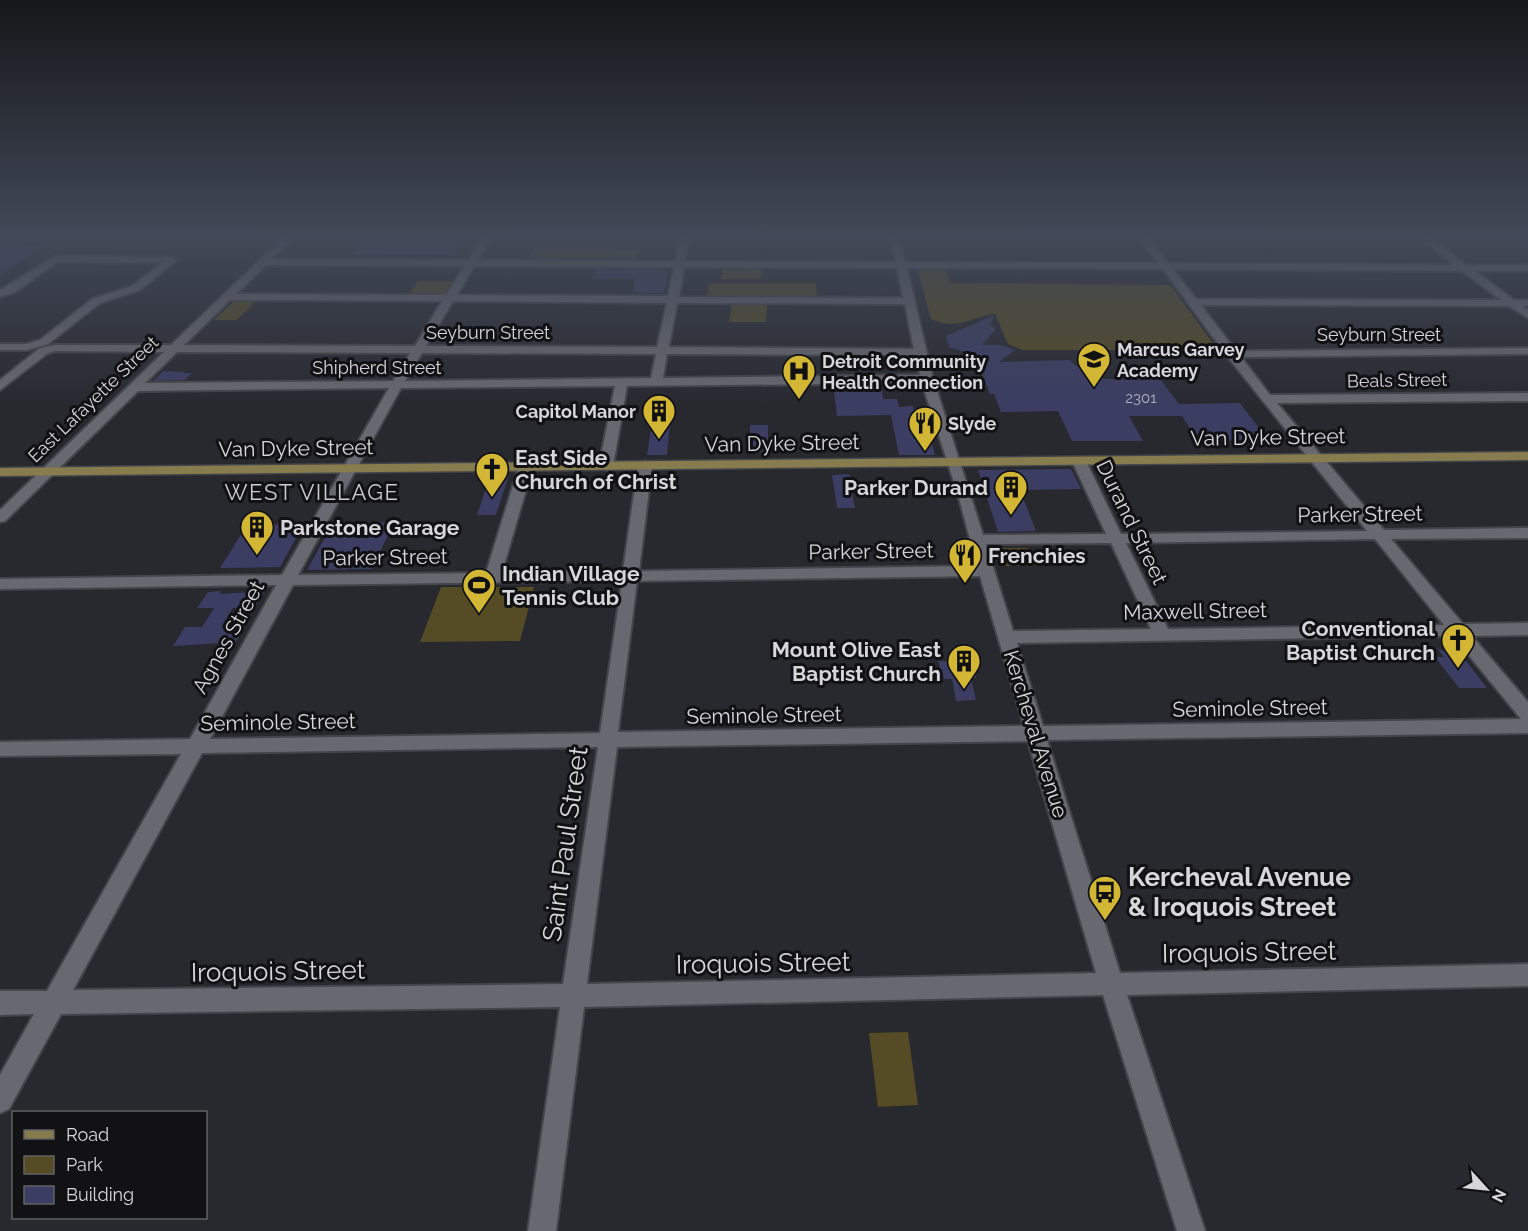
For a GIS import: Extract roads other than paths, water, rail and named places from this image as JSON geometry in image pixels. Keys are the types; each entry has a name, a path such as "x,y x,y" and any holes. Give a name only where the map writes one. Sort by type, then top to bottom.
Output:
{"main road":[{"name":"Van Dyke Street","path":"0,472 1528,456"}],"street":[{"path":"0,347 36,345 47,340 96,301 125,291"},
{"name":"East Lafayette Street","path":"0,518 233,291"},
{"name":"Agnes Street","path":"0,1100 349,468 452,291"},
{"path":"675,291 656,382 927,379"},
{"name":"Kercheval Avenue","path":"907,291 927,379 955,462 1111,983 1191,1231"},
{"path":"1184,291 1267,399 1528,715"},
{"path":"1497,291 1528,315"},
{"path":"227,297 909,301"},
{"path":"1192,302 1528,303"},
{"name":"Seyburn Street","path":"0,386 44,350 55,348 921,352"},
{"name":"Seyburn Street","path":"1231,354 1528,351"},
{"path":"606,465 621,382"},
{"name":"Shipherd Street","path":"134,387 656,382"},
{"name":"Beals Street","path":"1267,399 1528,396"},
{"name":"Durand Street","path":"1078,460 1162,634"},
{"name":"Saint Paul Street","path":"542,1231 645,465"},
{"path":"493,576 526,466"},
{"name":"Parker Street","path":"977,540 1528,533"},
{"name":"Parker Street","path":"0,584 986,571"},
{"name":"Maxwell Street","path":"1006,637 1528,629"},
{"name":"Seminole Street","path":"0,749 1528,726"},
{"name":"Iroquois Street","path":"0,1004 573,996 1528,975"}],"place":[{"name":"Marcus Garvey Academy","path":"1094,388"},
{"name":"Detroit Community Health Connection","path":"799,400"},
{"name":"Capitol Manor","path":"659,440"},
{"name":"Slyde","path":"925,452"},
{"name":"East Side Church of Christ","path":"492,498"},
{"name":"Parker Durand","path":"1011,516"},
{"name":"Parkstone Garage","path":"257,556"},
{"name":"Frenchies","path":"965,584"},
{"name":"Indian Village Tennis Club","path":"479,614"},
{"name":"Conventional Baptist Church","path":"1458,669"},
{"name":"Mount Olive East Baptist Church","path":"964,690"},
{"name":"Kercheval Avenue & Iroquois Street","path":"1105,921"}],"district":[{"name":"WEST VILLAGE","path":"312,492"}]}
